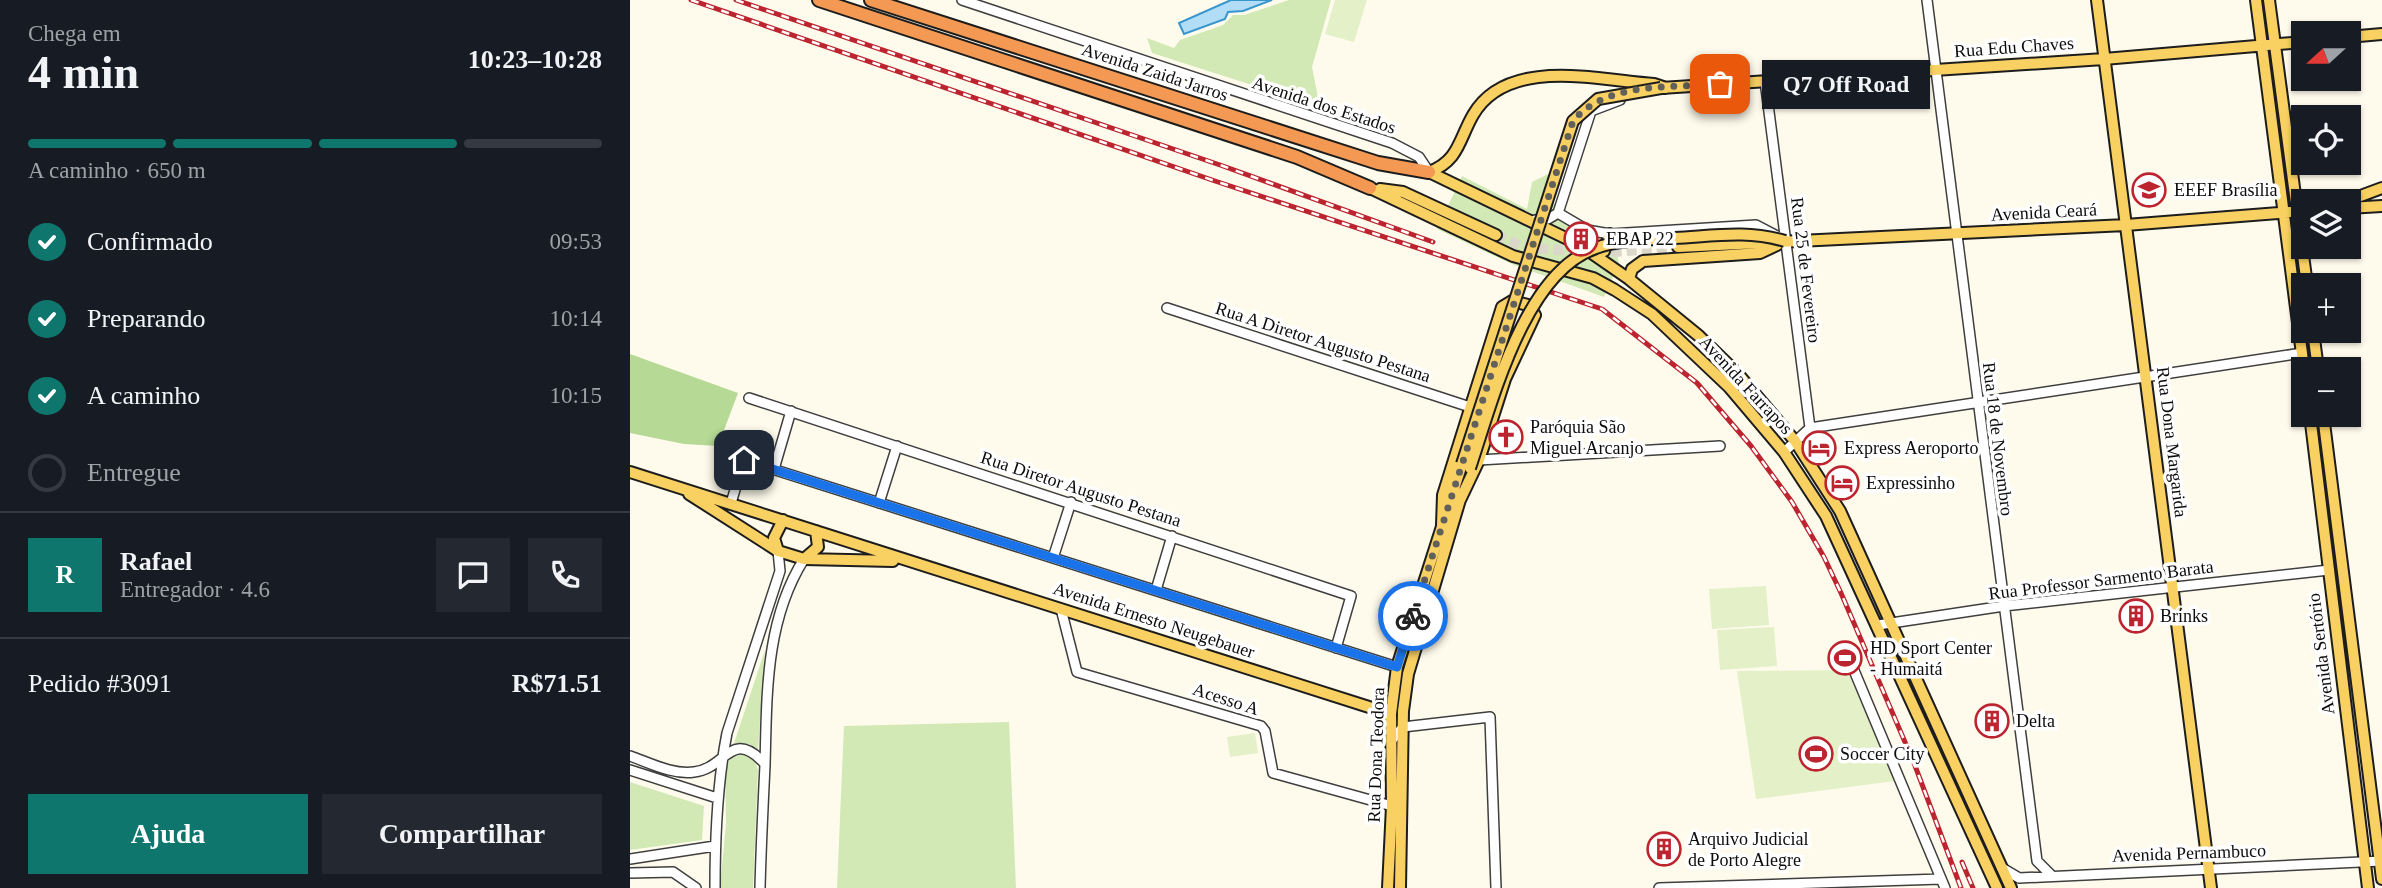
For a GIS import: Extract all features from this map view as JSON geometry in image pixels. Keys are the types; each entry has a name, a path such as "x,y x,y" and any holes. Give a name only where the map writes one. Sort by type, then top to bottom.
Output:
{"highway":[{"name":"Avenida Zaida Jarros","path":"819,0 1297,157 1370,188"},
{"name":"Avenida Zaida Jarros","path":"871,0 1378,163 1429,172"}],"main road":[{"name":"Rua Dona Margarida","path":"2097,0 2211,888"},
{"path":"2256,0 2302,357"},
{"path":"2269,0 2297,189"},
{"path":"2361,36 2382,34"},
{"name":"Rua Edu Chaves","path":"1664,88 2104,59 2291,43"},
{"path":"1429,172 1454,156 1478,107 1507,83 1549,77 1654,84 1664,88"},
{"path":"1470,464 1573,121 1598,99 1664,88"},
{"name":"Avenida Farrapos","path":"1429,172 1580,245 1629,279 1699,336 1738,374 1795,442 1840,511 2011,888"},
{"path":"1370,188 1403,192 1496,234"},
{"name":"Avenida Farrapos","path":"1370,188 1513,256 1592,278 1615,290 1652,314 1729,387 1784,452 1826,516 1997,888"},
{"path":"2361,196 2382,188"},
{"path":"2361,207 2382,206"},
{"name":"Avenida Ceará","path":"1678,247 1955,235 2291,213"},
{"path":"1470,464 1499,382 1522,328 1559,270 1577,257 1619,242 1757,233 1786,241"},
{"path":"1604,261 1604,246 1610,234"},
{"name":"Avenida Ceará","path":"1629,279 1632,269 1643,261 1760,253 1786,241"},
{"path":"1442,525 1443,495 1470,407 1502,307 1512,300 1528,305 1535,315 1470,464"},
{"name":"Avenida Sertório","path":"2311,427 2368,888"},
{"name":"Avenida Sertório","path":"2325,427 2382,879"},
{"name":"Rua Dona Teodora","path":"1388,888 1392,806 1391,741 1417,636 1470,464"},
{"name":"Rua Dona Teodora","path":"1400,888 1403,727 1397,713 1397,667 1442,525 1470,464"},
{"name":"Avenida Ernesto Neugebauer","path":"630,471 907,561 1397,713"},
{"name":"Avenida Ernesto Neugebauer","path":"675,486 778,551 804,559 907,561"},
{"path":"778,551 774,538 783,520"},
{"path":"804,559 818,547 816,531"}],"street":[{"name":"Avenida dos Estados","path":"962,0 1392,143 1419,157 1429,172"},
{"name":"Rua 18 de Novembro","path":"1927,0 2037,861 2051,875"},
{"name":"Rua 25 de Fevereiro","path":"1765,81 1810,428"},
{"name":"Rua Edu Chaves","path":"1558,213 1591,111 1614,101 1664,88"},
{"path":"1525,220 1548,219 1558,213 1587,230 1610,234 1756,225 1786,241"},
{"name":"Rua A Diretor Augusto Pestana","path":"1167,308 1470,407"},
{"path":"1784,452 1810,428 2146,379 2302,353"},
{"name":"Rua Diretor Augusto Pestana","path":"749,398 1351,596 1336,648"},
{"path":"774,469 791,411"},
{"path":"879,503 897,446"},
{"path":"1470,464 1720,446"},
{"path":"731,503 744,460 1397,667"},
{"path":"1053,558 1071,502"},
{"path":"1156,590 1172,536"},
{"path":"715,888 717,799 722,755 780,571 778,551"},
{"path":"760,888 767,673 772,646 793,576 804,559"},
{"name":"Rua Professor Sarmento Barata","path":"1878,625 2004,606 2329,570"},
{"name":"Acesso A","path":"1062,609 1077,672 1261,726 1265,731 1273,774 1392,806"},
{"path":"1659,888 1943,884 1853,668"},
{"path":"1391,741 1403,727 1490,717 1496,888"},
{"path":"630,756 674,771 695,772 708,768 722,755 740,748 753,751 765,764"},
{"path":"630,770 717,799"},
{"path":"630,859 715,846"},
{"name":"Avenida Pernambuco","path":"2001,867 2019,878 2381,861"},
{"path":"630,873 673,872 696,888"}],"green space":[{"path":"1289,0 1331,0 1312,67 1320,107 1152,53 1147,38 1174,48 1180,40 1223,25 1233,15 1244,15"},
{"path":"1335,0 1367,0 1354,42 1325,34"},
{"path":"1548,174 1557,216 1584,231 1614,237 1619,264 1604,297 1514,265 1437,229 1462,176 1527,209 1532,182"},
{"path":"630,354 738,393 718,446 684,444 630,433"},
{"path":"1766,586 1769,625 1712,629 1709,589"},
{"path":"1774,627 1777,666 1720,670 1717,630"},
{"path":"765,650 758,750 749,744 734,743"},
{"name":"Soccer City","path":"1847,670 1895,781 1756,799 1737,671"},
{"path":"1009,722 1016,888 837,888 844,726"},
{"path":"1255,733 1258,753 1230,757 1227,737"},
{"path":"744,754 755,761 758,770 753,888 720,888 726,823 725,769 731,757"},
{"path":"630,782 704,806 702,840 630,850"}],"water":[{"path":"1231,0 1272,0 1243,11 1228,12 1225,19 1184,34 1179,23"}],"tunnel":[{"path":"1496,235 1522,246 1541,249 1562,250 1583,244 1614,252 1678,247"}],"railway":[{"path":"691,0 1215,181 1602,309 1697,383 1751,446 1792,502 1841,593 1914,763 1961,888"},
{"path":"736,0 1223,166 1433,242"},
{"path":"1962,862 1973,888"}],"way so far":[{"path":"1413,616 1565,138 1573,121 1584,108 1612,94 1720,84"}],"place":[{"name":"Q7 Off Road","path":"1720,84"},
{"name":"EEEF Brasília","path":"2149,190"},
{"name":"EBAP 22","path":"1581,239"},
{"name":"Paróquia São Miguel Arcanjo","path":"1506,437"},
{"name":"Express Aeroporto","path":"1819,448"},
{"name":"Expressinho","path":"1842,483"},
{"name":"Brinks","path":"2136,616"},
{"name":"HD Sport Center - Humaitá","path":"1845,658"},
{"name":"Delta","path":"1992,721"},
{"name":"Soccer City","path":"1816,754"},
{"name":"Arquivo Judicial de Porto Alegre","path":"1664,849"}],"route":[{"path":"744,460 1397,667 1413,616"}]}
